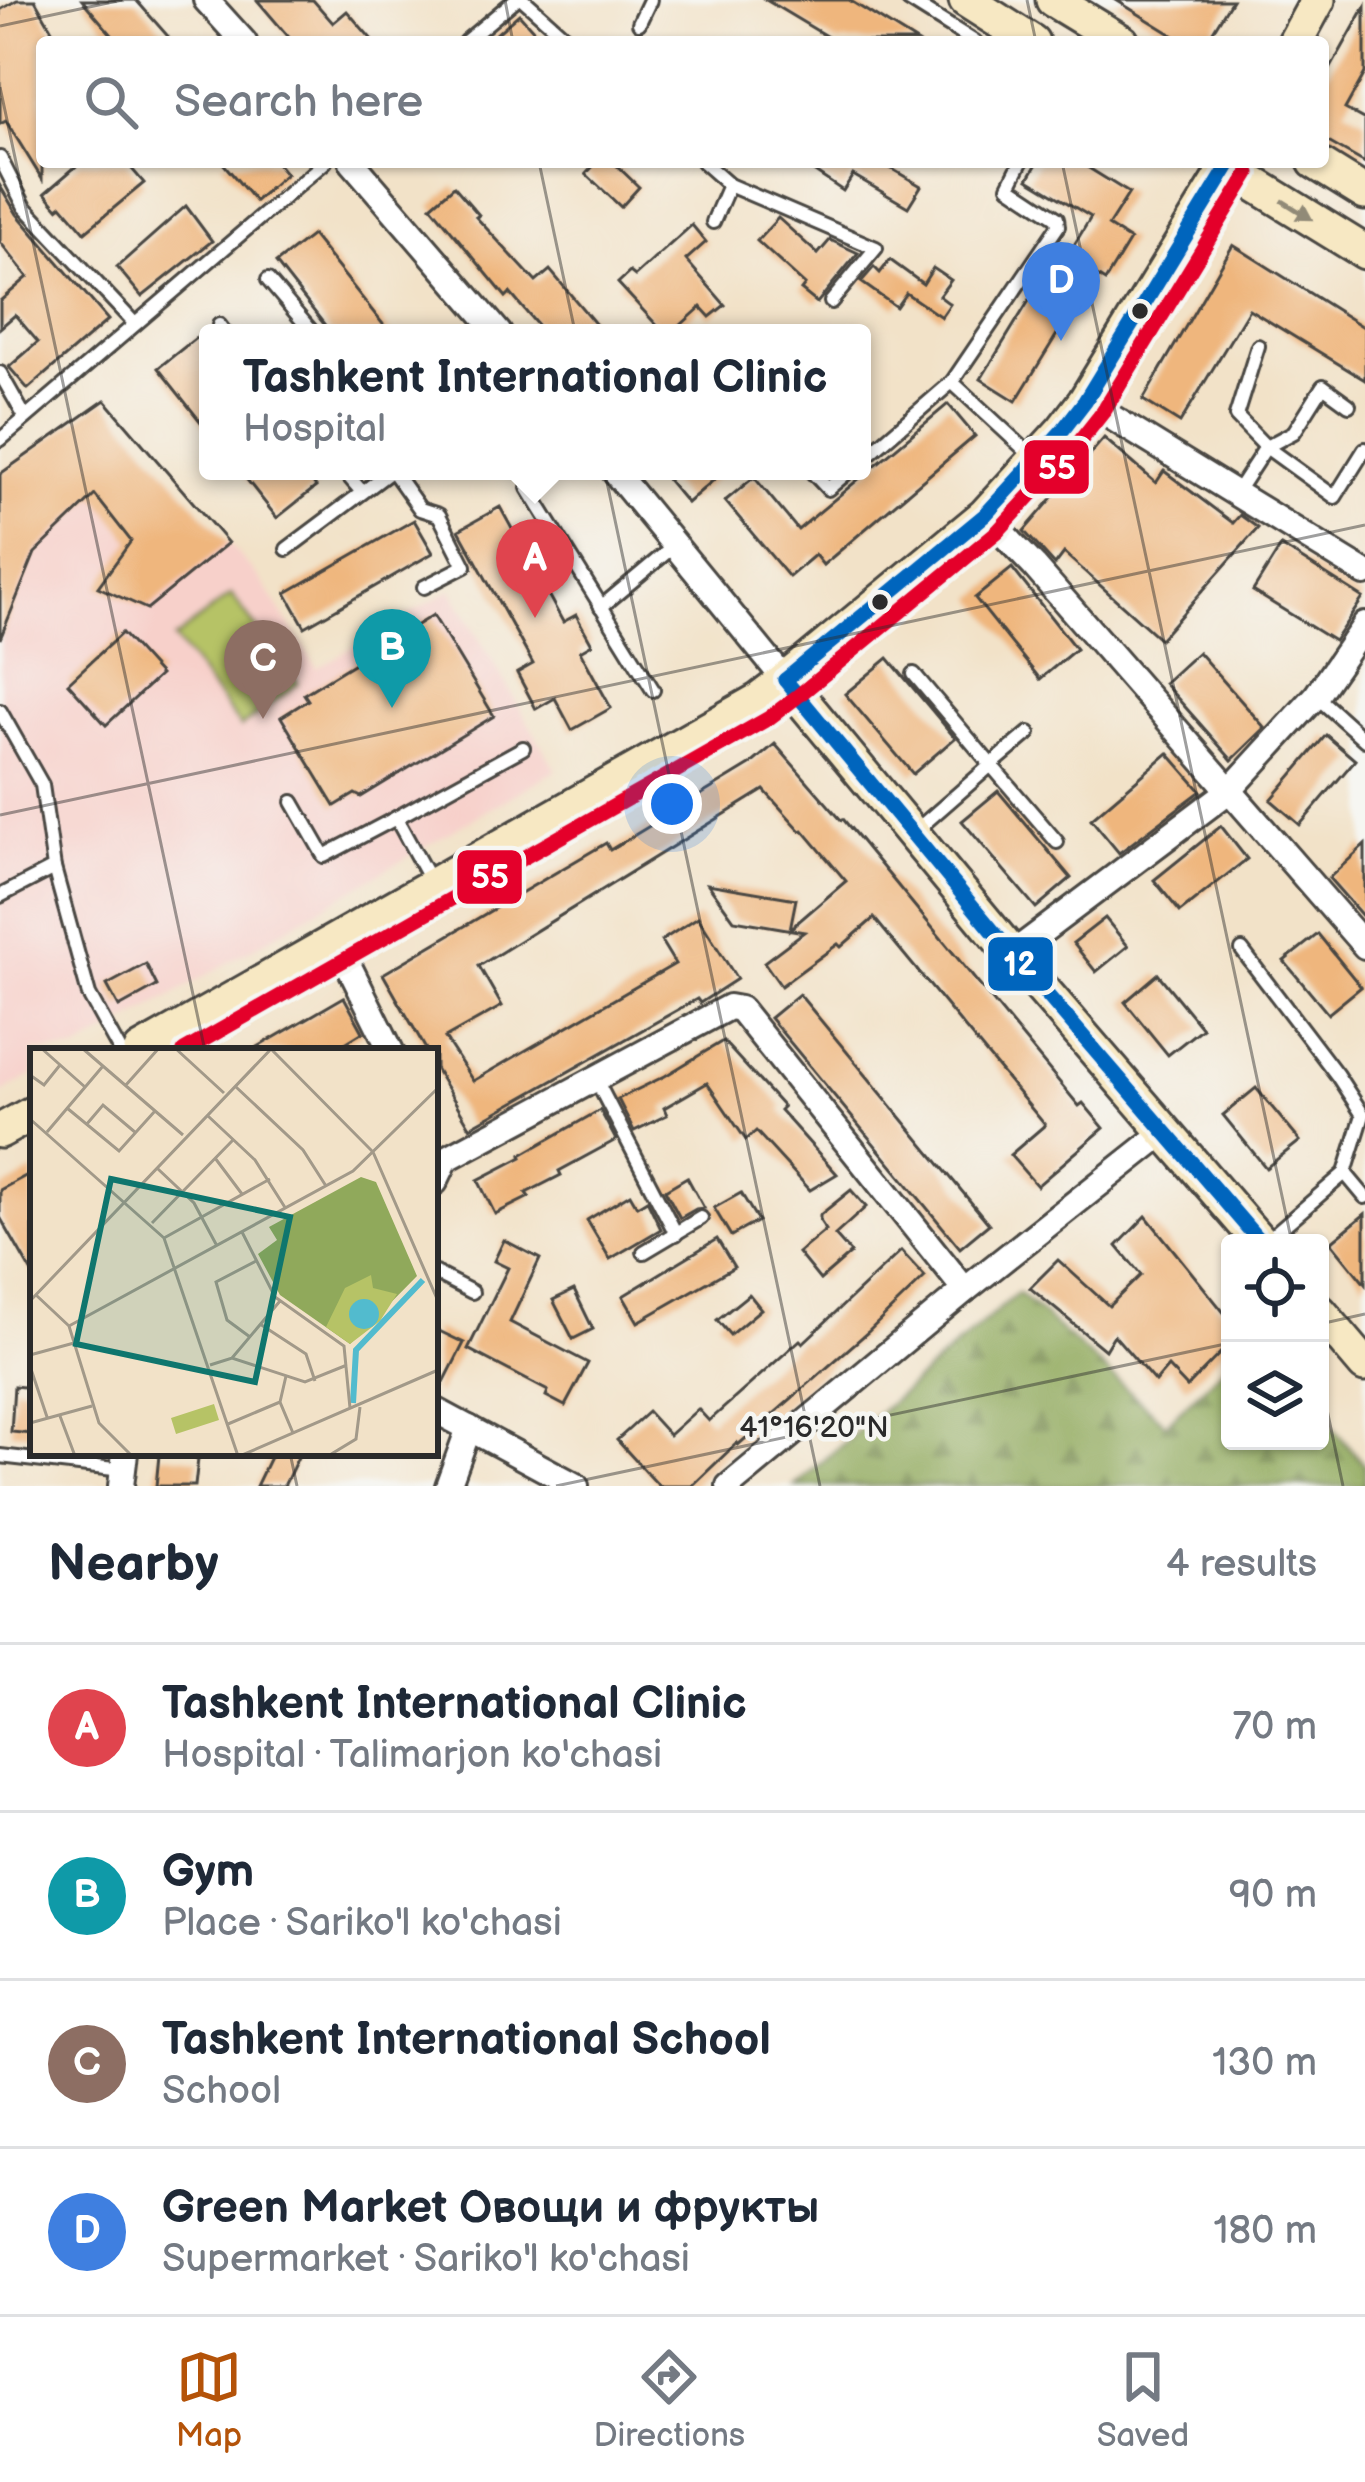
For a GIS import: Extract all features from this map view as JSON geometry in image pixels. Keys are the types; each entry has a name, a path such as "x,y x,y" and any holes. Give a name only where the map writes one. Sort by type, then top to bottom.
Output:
{"main road":[{"path":"966,0 1023,36"},
{"path":"1053,0 1112,36"},
{"path":"1298,36 1318,0"},
{"path":"146,1048 759,700 785,680 985,515 1036,460 1085,401 1224,168"},
{"path":"1232,168 1365,252"},
{"path":"1325,168 1365,194"},
{"path":"785,680 1012,954 1255,1234"},
{"path":"0,1131 30,1115"},
{"path":"1329,1323 1365,1365"}],"street":[{"path":"206,0 239,36"},
{"path":"357,168 491,324"},
{"path":"1085,401 1365,573"},
{"path":"621,480 785,680"},
{"path":"985,515 1365,946"},
{"path":"1012,954 1230,790 1316,696 1365,625"},
{"path":"336,940 390,1048"},
{"path":"439,1159 729,1006 740,1010 965,1290"},
{"path":"729,1486 1166,1131"},
{"path":"438,1412 576,1486"},
{"path":"448,1486 469,1428"}],"lane":[{"path":"472,36 514,0"},
{"path":"524,0 564,36"},
{"path":"639,23 650,0"},
{"path":"908,0 965,36"},
{"path":"0,158 25,207 135,324"},
{"path":"0,440 319,168"},
{"path":"710,168 729,185 876,248 831,302"},
{"path":"871,452 952,382 1058,226 1057,218 1009,186 1019,168"},
{"path":"713,222 729,185"},
{"path":"268,280 305,324"},
{"path":"1258,346 1236,416 1266,447 1335,497 1365,449"},
{"path":"0,373 25,417"},
{"path":"952,382 1036,460"},
{"path":"1236,494 1266,447 1294,432 1323,386 1349,406"},
{"path":"351,480 362,493"},
{"path":"287,549 380,480"},
{"path":"399,480 420,509 439,515 465,566 424,587"},
{"path":"528,488 653,690"},
{"path":"602,607 675,545"},
{"path":"914,674 1057,842"},
{"path":"1316,696 1365,740"},
{"path":"0,711 42,785 54,868 89,995 118,1048"},
{"path":"912,835 1029,733"},
{"path":"293,802 324,856 523,748"},
{"path":"396,818 432,885"},
{"path":"0,896 54,868"},
{"path":"1242,950 1363,1115 1345,1173 1274,1234"},
{"path":"595,1077 676,1234"},
{"path":"1345,1173 1365,1196"},
{"path":"644,1252 701,1218"},
{"path":"438,1275 472,1292"},
{"path":"0,1456 123,1470"}],"shaded area":[{"path":"105,400 263,583 317,668 451,590 556,770 82,1048 30,1048 30,1077 0,1094 0,474"}],"green space":[{"path":"231,595 298,683 241,727 174,639"},
{"path":"1018,1293 1166,1424 1221,1370 1221,1450 1329,1450 1329,1423 1365,1465 1365,1486 794,1486"}],"building":[{"path":"17,0 35,0 56,36 36,36 36,168 42,168 42,179 6,121 0,124 0,10"},
{"path":"82,0 136,0 168,36 113,36"},
{"path":"257,0 313,0 333,23 347,11 369,36 288,36"},
{"path":"766,0 849,0 907,36 826,36"},
{"path":"1116,0 1232,0 1210,36 1174,36"},
{"path":"1365,7 1365,73 1345,109 1365,120 1365,163 1329,142 1329,71"},
{"path":"519,14 539,36 494,36"},
{"path":"74,168 131,168 144,183 85,232 45,193"},
{"path":"227,168 281,168 286,174 255,201"},
{"path":"592,168 619,168 639,187 621,207 586,174"},
{"path":"809,168 890,168 921,186 908,207 853,175 843,191"},
{"path":"1034,168 1089,168 1129,193 1108,226 1130,240 1105,281 1094,274 1016,401 981,379 1057,255 1065,260 1091,217 1028,179"},
{"path":"0,186 17,214 108,320 28,389 9,367 38,342 15,315 0,328 0,301 28,277 0,242"},
{"path":"454,186 536,282 550,270 595,324 536,324 510,293 506,297 431,206"},
{"path":"186,206 212,241 142,297 117,267"},
{"path":"778,218 818,254 830,240 858,253 817,303 801,290 805,285 757,241"},
{"path":"692,225 706,242 686,260 725,305 710,317 701,307 682,324 656,324 618,283 630,272 635,276"},
{"path":"312,235 383,324 324,324 276,263"},
{"path":"1233,245 1365,328 1365,380 1249,309 1180,423 1143,400"},
{"path":"890,260 923,284 933,268 951,280 939,296 950,304 941,317 906,293 896,307 861,282 874,267 880,273"},
{"path":"197,337 199,420 158,368"},
{"path":"105,400 228,543 147,609 98,587 131,541 95,495 35,553 0,639 0,474"},
{"path":"948,404 975,436 823,565 815,555 789,577 725,501 756,480 798,530 858,480 871,480 871,469"},
{"path":"1104,438 1156,483 1164,471 1233,523 1240,515 1258,528 1160,639 1064,553 1055,565 1024,531"},
{"path":"247,480 311,480 316,487 277,518"},
{"path":"668,480 714,480 687,503"},
{"path":"500,507 563,622 576,615 592,644 580,651 611,708 572,730 555,698 536,709 517,673 533,664 459,530"},
{"path":"414,520 433,553 305,627 286,593"},
{"path":"1281,546 1363,598 1334,641 1253,591"},
{"path":"1012,568 1076,649 1040,679 975,598"},
{"path":"433,615 494,716 361,797 355,794 335,806 281,717 308,700 304,694"},
{"path":"122,633 160,675 106,725 68,683"},
{"path":"1198,652 1265,728 1232,760 1164,683"},
{"path":"888,658 955,738 913,774 845,694"},
{"path":"1326,735 1355,760 1300,825 1271,800"},
{"path":"775,744 843,819 1079,1106 1083,1103 1104,1128 1037,1186 1010,1155 1045,1125 874,918 841,947 838,944 781,986 764,962 804,932 734,920 708,884 796,899 790,929 846,881 764,790 479,966 502,1006 445,1038 473,1081 675,964 661,941 698,917 737,979 470,1127 438,1073 438,1048 425,1048 383,974 606,843 610,850 750,765"},
{"path":"1168,753 1201,791 1119,853 1091,819"},
{"path":"998,791 1071,878 1036,908 962,821"},
{"path":"1221,826 1247,859 1180,912 1154,880"},
{"path":"1365,845 1365,919 1329,878"},
{"path":"1105,918 1128,946 1096,972 1073,943"},
{"path":"1318,934 1361,987 1328,1014 1284,961"},
{"path":"146,964 157,986 119,1007 107,985"},
{"path":"1158,974 1202,1028 1168,1055 1125,1002"},
{"path":"799,994 989,1224 960,1248 770,1018"},
{"path":"344,997 363,1032 337,1048 256,1048"},
{"path":"723,1041 837,1174 810,1190 756,1131 746,1140 707,1083 664,1108 667,1115 634,1131 618,1099"},
{"path":"1256,1088 1300,1141 1266,1168 1223,1115"},
{"path":"600,1110 616,1140 495,1214 478,1180"},
{"path":"30,1174 30,1270 0,1217 0,1190"},
{"path":"687,1177 704,1208 680,1218 665,1190"},
{"path":"851,1190 866,1207 835,1235 851,1253 820,1280 798,1253 826,1230 820,1215"},
{"path":"741,1193 758,1221 731,1236 714,1208"},
{"path":"630,1194 637,1206 647,1200 661,1229 610,1259 587,1220"},
{"path":"1365,1214 1365,1284 1331,1242"},
{"path":"1146,1216 1221,1309 1221,1352 1187,1387 1168,1367 1155,1382 1114,1335 1105,1350 1030,1288 1058,1260 1109,1306 1141,1275 1117,1246"},
{"path":"717,1239 734,1267 638,1322 623,1296"},
{"path":"504,1240 540,1259 510,1322 588,1363 565,1406 546,1396 548,1391 468,1349 508,1268 494,1261"},
{"path":"901,1251 925,1277 692,1486 659,1486 617,1440 648,1412 669,1435 698,1409 709,1421 800,1340 803,1343"},
{"path":"574,1290 593,1329 573,1339 553,1300"},
{"path":"749,1294 761,1309 730,1335 717,1320"},
{"path":"438,1330 464,1343 438,1394"},
{"path":"14,1386 30,1388 30,1434 11,1432"},
{"path":"159,1456 198,1459 195,1486 156,1486"},
{"path":"271,1456 299,1456 284,1486 256,1486"}],"transit line":[{"name":"12","path":"785,680 985,515 1062,431 1227,168"},
{"name":"55","path":"189,1048 769,718 998,531 1103,412 1249,173"},
{"name":"12","path":"785,680 1253,1234"}],"place":[{"name":"Green Market Овощи и фрукты","path":"1061,341"},
{"name":"Tashkent International Clinic","path":"535,618"},
{"name":"Gym","path":"392,708"},
{"name":"Tashkent International School","path":"263,719"}]}
